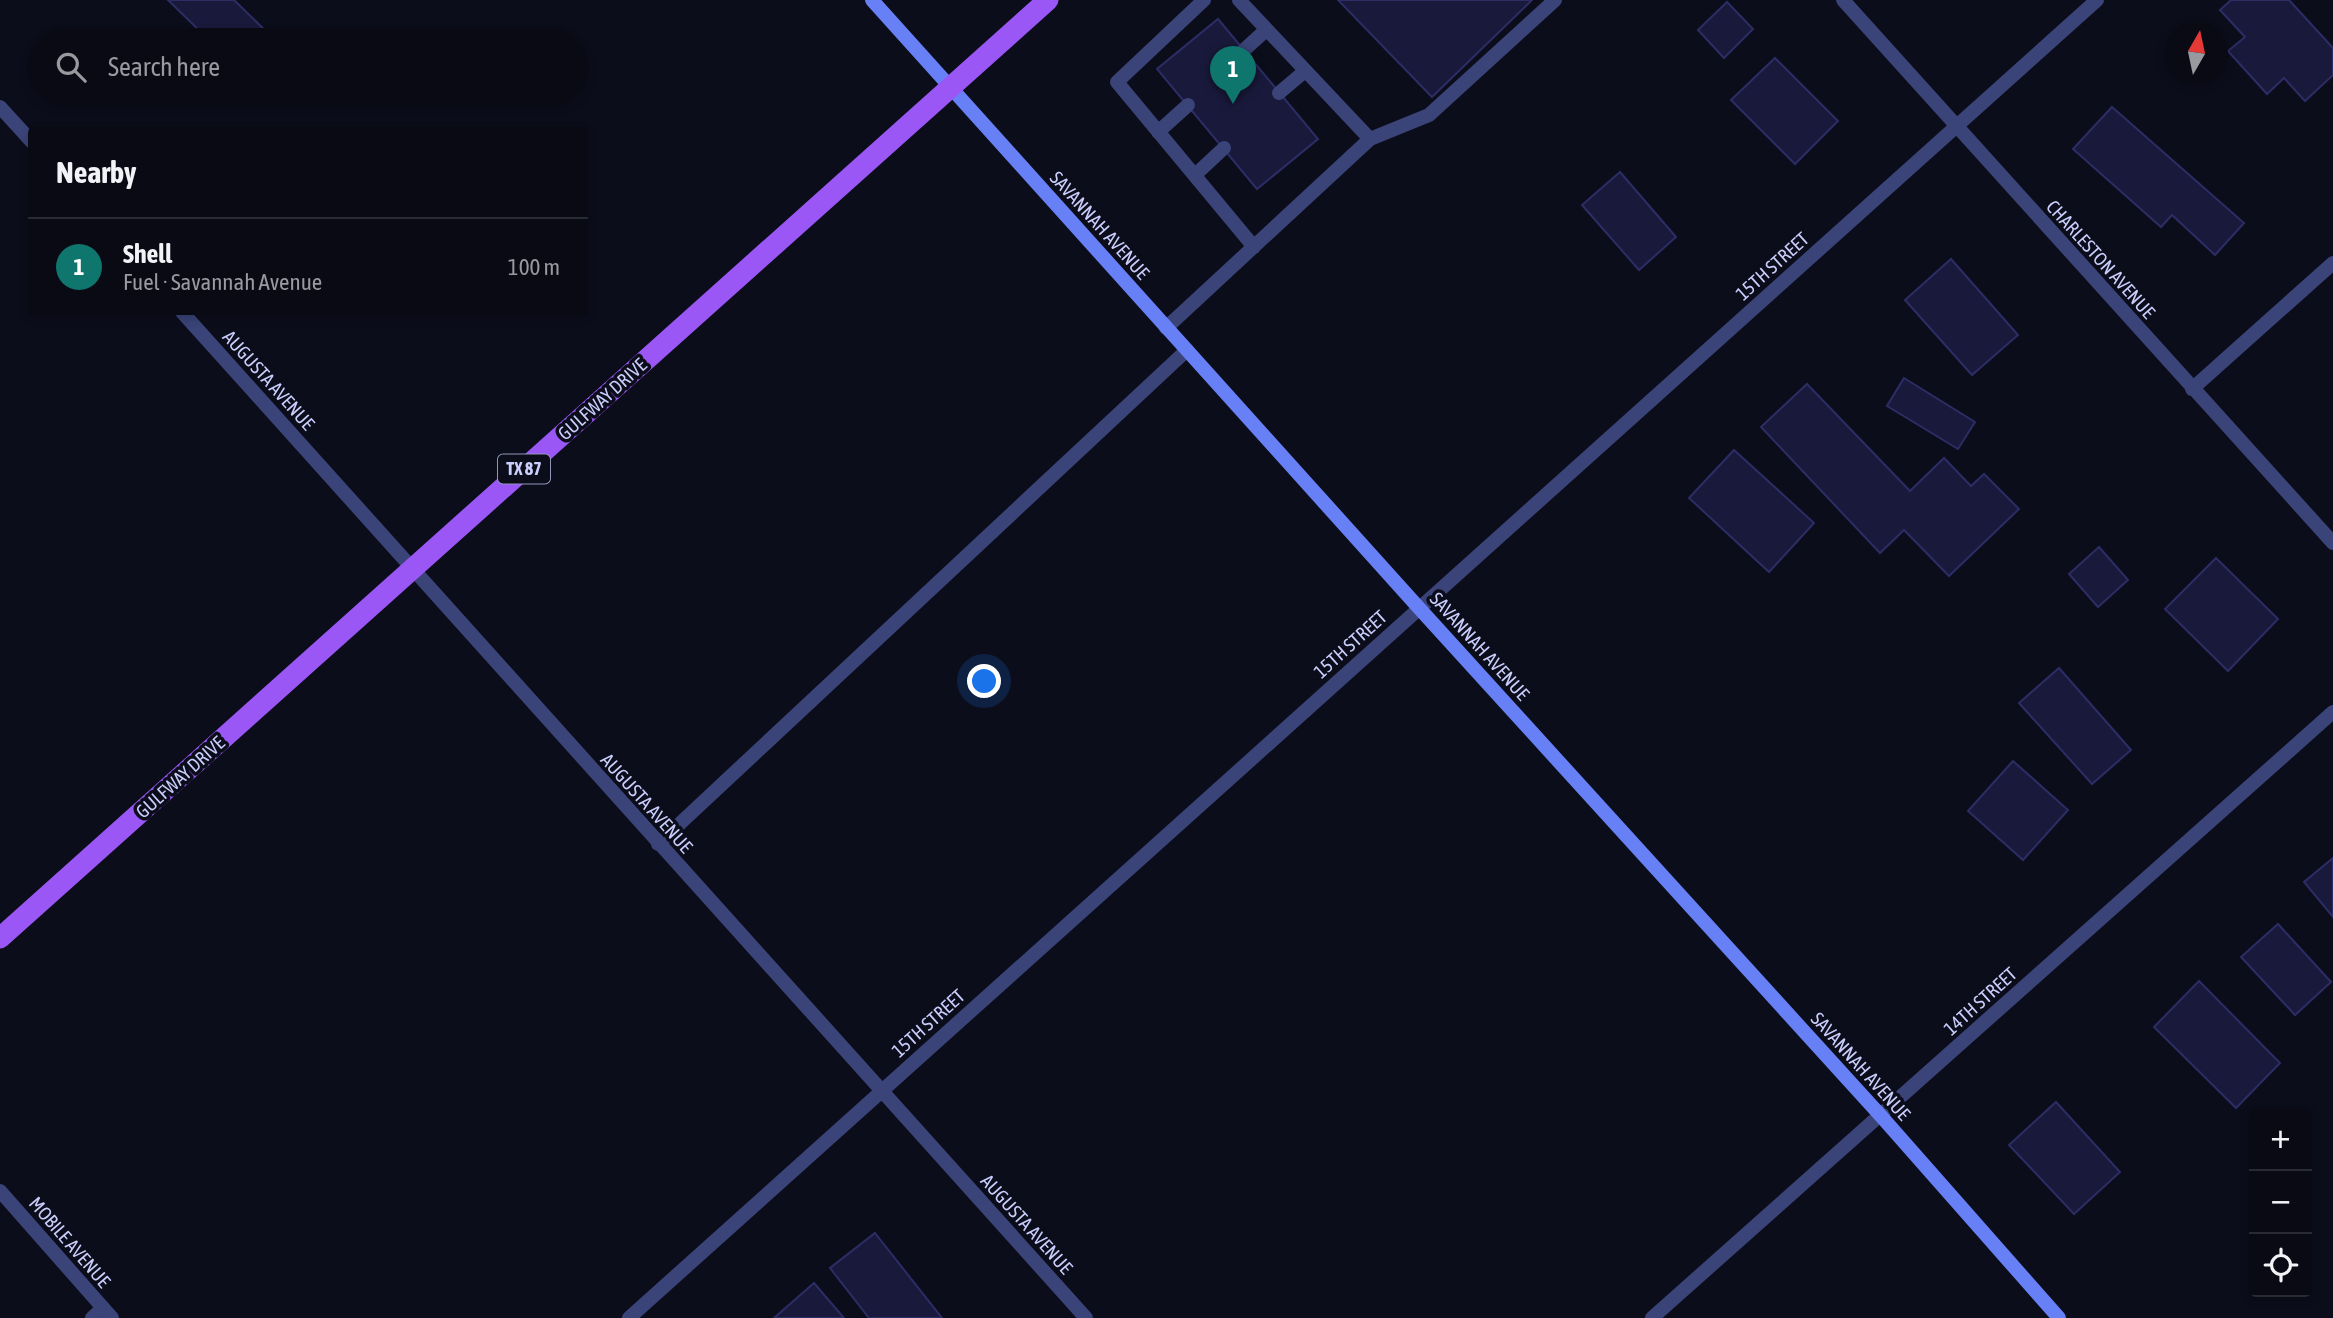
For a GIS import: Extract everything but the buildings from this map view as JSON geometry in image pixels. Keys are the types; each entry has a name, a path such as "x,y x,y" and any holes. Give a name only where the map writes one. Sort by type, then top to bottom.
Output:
{"main road":[{"name":"GULFWAY DRIVE","path":"0,937 1048,0"}],"street":[{"name":"SAVANNAH AVENUE","path":"872,0 1881,1116 2059,1318"},
{"path":"1204,0 1117,82 1254,247"},
{"path":"1239,0 1370,139"},
{"path":"1166,327 1370,139 1429,115 1555,0"},
{"name":"CHARLESTON AVENUE","path":"1843,0 2333,542"},
{"name":"15TH STREET","path":"629,1318 2098,0"},
{"path":"1244,50 1266,30"},
{"path":"1279,93 1305,71"},
{"path":"1158,132 1188,105"},
{"path":"0,107 28,138"},
{"path":"1195,176 1224,148"},
{"path":"2192,389 2333,263"},
{"name":"AUGUSTA AVENUE","path":"185,315 1086,1318"},
{"path":"658,844 1187,350"},
{"name":"14TH STREET","path":"1652,1318 2333,712"},
{"name":"MOBILE AVENUE","path":"0,1191 103,1315"}],"place":[{"name":"Shell","path":"1233,104"}]}
